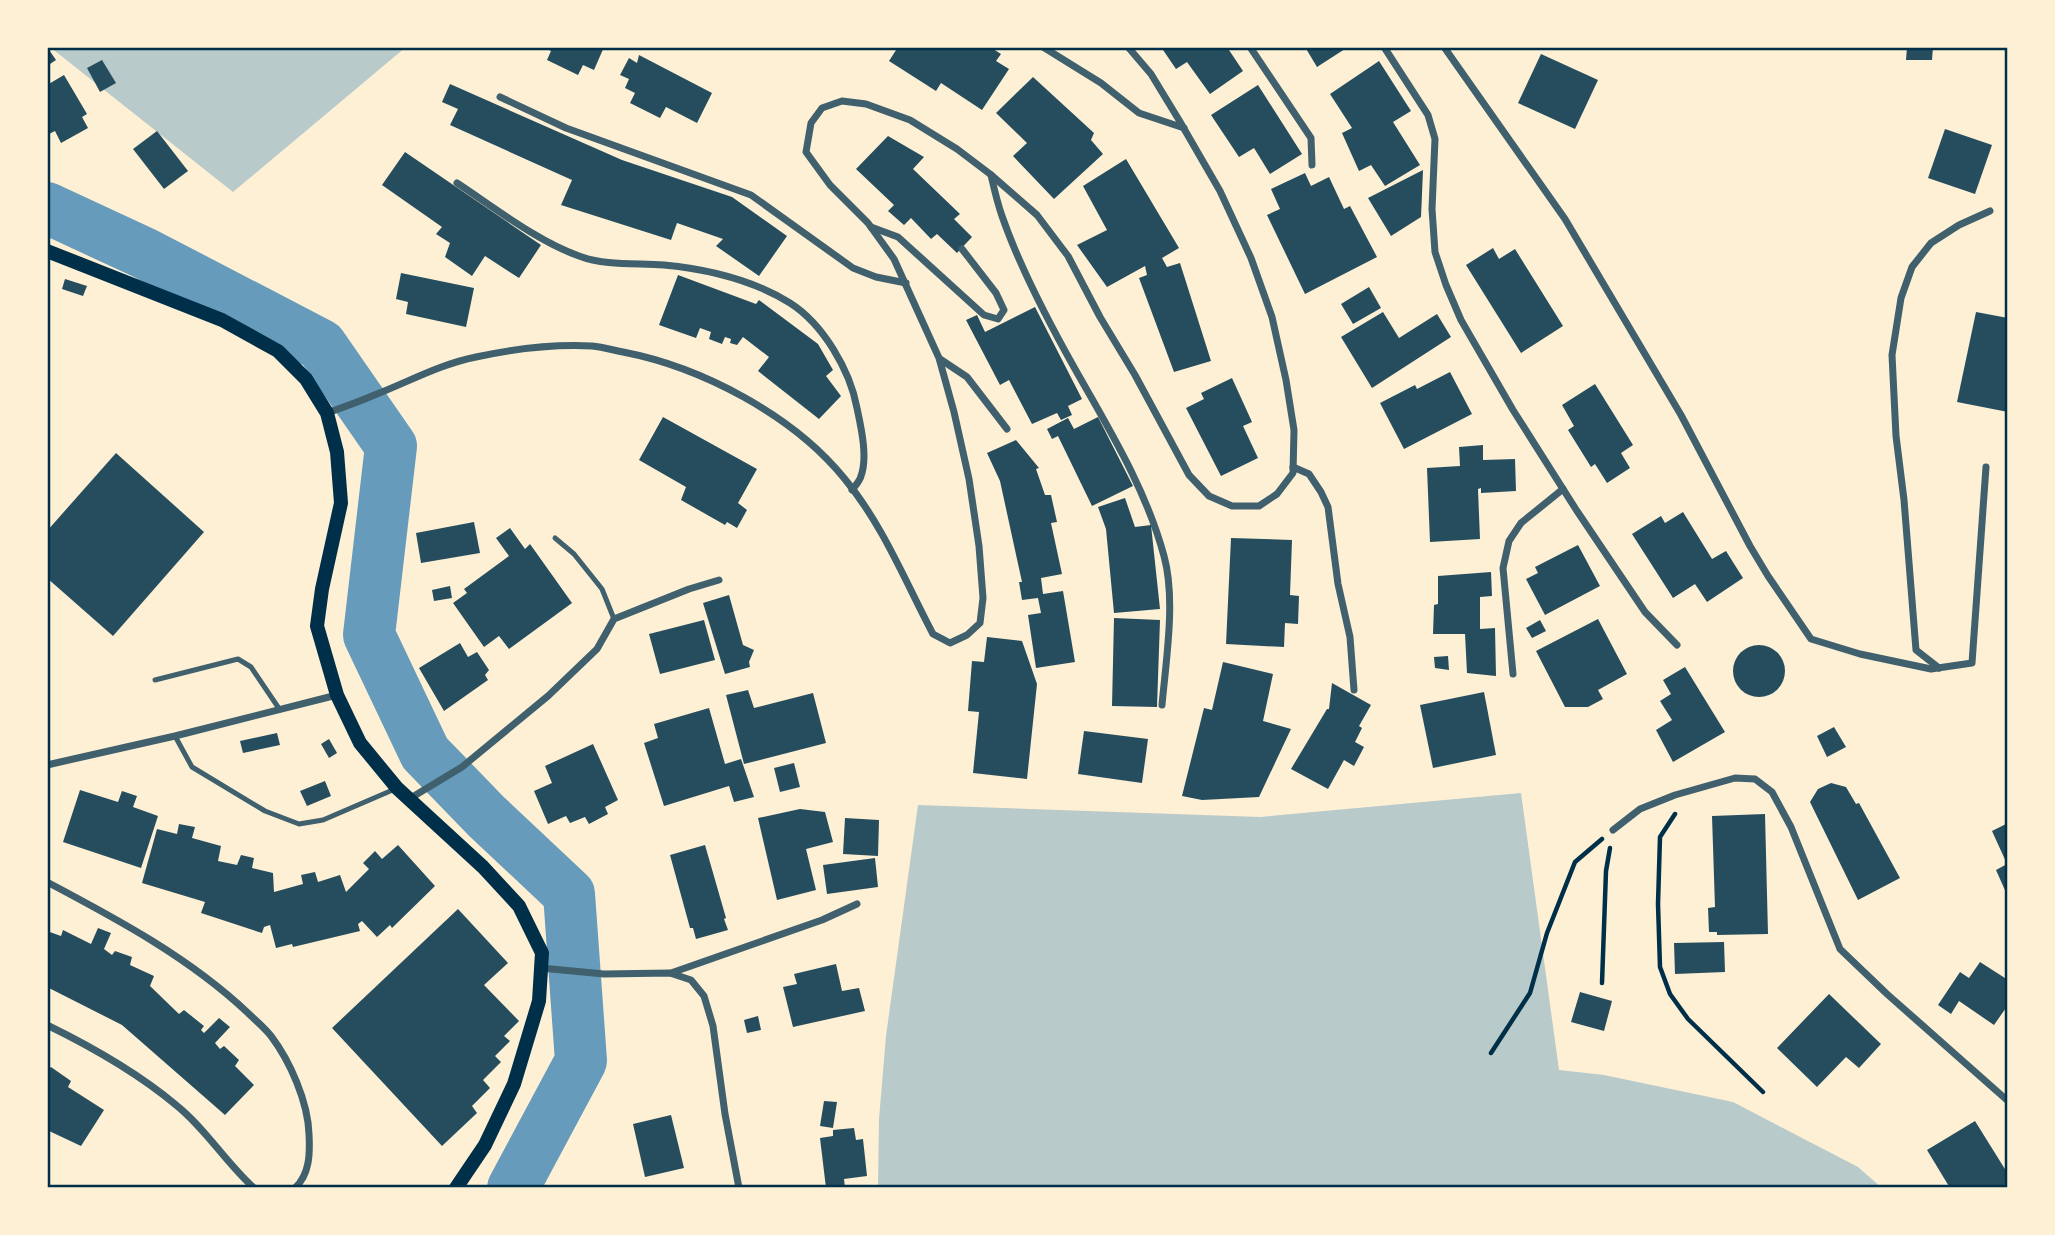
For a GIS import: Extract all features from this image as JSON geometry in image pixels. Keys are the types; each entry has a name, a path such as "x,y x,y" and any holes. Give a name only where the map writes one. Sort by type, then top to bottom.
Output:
{"main road":[{"path":"47,251 222,320 278,351 306,379 327,413 337,452 341,503 322,589 317,626 337,695 360,743 397,788 483,867 519,906 542,953 539,1001 514,1084 485,1145 456,1188"}],"street":[{"path":"1043,47 1101,83 1139,113 1184,128"},
{"path":"327,413 378,394 422,373 475,357 531,348 593,346 652,357 708,378 760,406 809,442 844,477 878,526 902,568 933,634 950,643 967,635 980,623 983,598 979,546 969,479 939,358 894,259 871,227 830,184 806,152 811,122 822,108 842,101 866,104 910,120 957,149 1037,215 1068,256 1189,475 1209,496 1231,506 1259,506 1278,494 1293,473 1294,430 1272,317 1251,258 1220,191 1151,74 1128,47"},
{"path":"1250,47 1311,138 1312,165"},
{"path":"1384,47 1428,115 1435,139 1435,252 1461,320 1563,489 1645,612 1677,645"},
{"path":"1444,47 1565,219 1681,415 1762,566 1811,639 1860,654 1931,669 1972,663 1986,467"},
{"path":"500,97 566,128 751,195 853,268 876,277 906,283"},
{"path":"990,174 1002,216 1035,293 1115,439 1146,502 1165,558 1170,606 1162,705"},
{"path":"457,183 553,245 581,257 665,265 746,281 791,304 821,332 843,366 855,396 864,444 861,477 852,489"},
{"path":"1939,668 1916,650 1896,436 1892,355 1901,298 1912,267 1931,243 1959,225 1990,211"},
{"path":"871,227 898,237 984,315 998,319 1004,310 996,293 962,249"},
{"path":"939,358 967,377 1007,429"},
{"path":"1293,467 1309,474 1328,507 1338,584 1350,637 1354,690"},
{"path":"1513,674 1503,568 1509,541 1521,523 1563,489"},
{"path":"409,799 462,767 548,696 597,649 614,619 719,580"},
{"path":"47,765 337,695"},
{"path":"1613,830 1640,809 1692,790 1735,778 1755,779 1772,792 1796,838 1840,948 1887,994 2008,1101"},
{"path":"47,882 171,953 228,995 271,1035 303,1097 309,1125 310,1158 302,1181 295,1188"},
{"path":"541,968 604,974 670,973 822,920 857,904"},
{"path":"670,973 691,981 704,996 713,1026 738,1188"},
{"path":"47,1025 129,1072 177,1105 212,1140 239,1175 254,1188"}],"lane":[{"path":"555,538 574,554 602,589 614,619"},
{"path":"155,680 238,659 251,667 280,710"},
{"path":"175,736 192,767 265,811 299,824 323,820 397,788"}],"path":[{"path":"1692,790 1660,837 1660,967 1670,993 1688,1019 1763,1092"},
{"path":"1602,983 1606,871 1613,830"},
{"path":"1491,1053 1530,993 1547,933 1575,862 1613,830"}],"shaded area":[{"path":"50,47 406,47 233,192"},
{"path":"1521,793 1559,1070 1604,1075 1733,1102 1858,1167 1882,1188 878,1188 879,1119 886,1036 918,805 1260,817"}],"building":[{"path":"47,47 56,60 47,66"},
{"path":"543,47 604,47 594,70 583,65 578,75 547,60 551,51"},
{"path":"898,47 990,47 1001,54 996,61 1009,69 982,110 941,83 936,91 889,61"},
{"path":"1161,47 1227,47 1243,71 1210,94 1187,62 1176,69"},
{"path":"1305,47 1348,47 1317,67"},
{"path":"1907,47 1933,47 1932,60 1906,60"},
{"path":"1541,54 1598,80 1575,129 1518,103"},
{"path":"639,55 712,93 697,123 666,107 660,118 630,103 635,93 625,88 629,79 620,75 629,58 637,63"},
{"path":"102,60 116,83 100,92 87,68"},
{"path":"1379,61 1411,111 1393,122 1420,165 1385,186 1371,165 1359,171 1342,133 1352,128 1330,94"},
{"path":"64,75 87,114 82,117 88,128 61,143 55,131 47,135 47,85"},
{"path":"1033,77 1094,133 1091,140 1103,154 1054,199 1013,156 1027,143 996,113"},
{"path":"450,84 622,160 732,197 787,236 759,276 716,246 723,239 677,223 671,240 561,205 572,180 450,125 458,109 442,102"},
{"path":"1258,85 1302,154 1270,174 1254,148 1239,157 1211,115"},
{"path":"1945,129 1992,145 1975,194 1928,178"},
{"path":"157,131 188,171 164,189 133,149"},
{"path":"888,136 924,157 913,169 960,214 954,219 972,237 957,253 937,234 931,239 911,218 904,225 888,211 894,205 856,169"},
{"path":"405,152 541,245 519,278 485,256 472,276 445,257 450,243 436,234 442,227 382,185"},
{"path":"1126,159 1179,248 1162,258 1167,267 1180,263 1211,361 1174,372 1139,278 1147,275 1145,266 1107,287 1077,245 1107,230 1083,186"},
{"path":"1423,170 1421,217 1391,236 1368,198"},
{"path":"1305,173 1311,186 1329,177 1344,209 1350,206 1377,257 1305,294 1267,215 1280,209 1271,189"},
{"path":"1493,248 1499,259 1515,249 1563,326 1521,353 1466,265"},
{"path":"401,273 474,288 466,327 406,314 408,302 396,299"},
{"path":"678,275 756,304 759,300 818,344 833,370 826,376 841,396 819,419 758,371 769,357 743,337 737,345 730,343 731,339 725,337 722,344 709,339 711,332 700,328 696,338 659,325"},
{"path":"65,279 87,286 83,296 62,289"},
{"path":"1369,287 1381,308 1353,324 1341,304"},
{"path":"1035,307 1082,399 1068,406 1072,415 1061,420 1057,413 1032,424 1009,380 1000,385 966,320 977,315 985,332"},
{"path":"1383,312 1399,338 1437,314 1451,337 1372,388 1341,337"},
{"path":"1976,312 2008,318 2008,412 1957,402"},
{"path":"1450,372 1472,414 1404,449 1380,403 1415,385 1417,389"},
{"path":"1232,378 1252,422 1243,426 1258,458 1221,476 1186,408 1204,399 1201,393"},
{"path":"1595,384 1633,445 1621,453 1630,468 1607,483 1595,464 1591,467 1568,430 1574,426 1562,405"},
{"path":"663,417 757,469 738,503 747,510 737,528 727,522 725,525 681,500 686,487 639,460"},
{"path":"1098,417 1133,486 1092,506 1058,436 1052,439 1047,429 1068,418 1074,429"},
{"path":"1016,440 1039,468 1036,469 1045,495 1051,495 1057,522 1051,523 1062,574 1041,578 1043,594 1063,591 1075,662 1036,668 1028,615 1041,613 1038,598 1022,600 1019,582 1022,582 1000,481 987,453"},
{"path":"1483,445 1483,460 1515,459 1516,491 1481,493 1481,488 1478,489 1480,539 1430,542 1427,468 1460,466 1459,447"},
{"path":"116,453 204,532 113,636 47,578 47,531"},
{"path":"1125,498 1135,527 1151,525 1160,609 1114,613 1106,529 1098,507"},
{"path":"1683,512 1712,559 1726,551 1743,578 1707,602 1695,584 1673,598 1632,534 1661,516 1665,523"},
{"path":"474,522 480,553 421,563 416,533"},
{"path":"510,528 525,549 530,544 572,603 509,649 499,636 484,647 453,603 467,593 464,589 509,556 496,538"},
{"path":"1231,538 1292,540 1290,595 1299,596 1298,624 1285,623 1284,647 1226,644"},
{"path":"1578,545 1600,586 1545,615 1526,579 1538,573 1535,567"},
{"path":"1491,572 1492,596 1480,597 1480,629 1495,628 1496,676 1467,673 1465,634 1433,634 1434,605 1438,604 1438,576"},
{"path":"450,586 452,598 434,601 432,590"},
{"path":"729,595 743,645 754,650 749,662 750,667 725,674 703,603"},
{"path":"1114,618 1160,620 1157,707 1112,706"},
{"path":"1598,619 1627,674 1598,690 1603,699 1588,707 1565,707 1536,651"},
{"path":"704,620 715,660 660,674 649,634"},
{"path":"1540,620 1546,631 1532,638 1526,628"},
{"path":"987,637 1022,641 1037,684 1027,779 973,773 979,712 968,711 972,661 984,662"},
{"path":"460,643 468,657 477,652 489,670 485,675 488,680 444,711 419,668"},
{"path":"1759,645 1769,647 1777,653 1783,661 1783,681 1777,689 1769,695 1759,697 1749,695 1741,689 1735,681 1733,671 1735,661 1741,653 1749,647"},
{"path":"1448,656 1449,670 1435,668 1434,657"},
{"path":"1223,662 1273,674 1263,721 1291,729 1259,797 1202,800 1182,796 1204,708 1212,710"},
{"path":"1685,667 1725,732 1673,762 1656,730 1672,720 1660,701 1671,694 1663,680"},
{"path":"1332,683 1371,705 1359,726 1362,728 1355,742 1364,747 1354,766 1344,760 1328,789 1291,769 1329,709"},
{"path":"748,690 754,708 813,693 826,743 744,764 726,695"},
{"path":"1484,692 1496,755 1433,768 1420,705"},
{"path":"709,708 725,764 741,759 754,797 734,802 729,786 664,806 644,743 658,738 654,724"},
{"path":"1834,727 1846,747 1827,757 1817,736"},
{"path":"1084,731 1148,739 1142,783 1078,774"},
{"path":"277,733 280,745 243,753 240,741"},
{"path":"329,739 337,753 329,758 321,744"},
{"path":"593,744 618,800 605,807 608,814 589,824 585,817 570,823 566,816 548,824 534,791 552,783 545,766"},
{"path":"794,763 800,787 780,792 774,768"},
{"path":"325,781 331,796 307,806 300,791"},
{"path":"1831,783 1846,787 1856,804 1859,803 1900,878 1858,900 1810,802 1818,789"},
{"path":"80,790 118,802 122,791 137,796 133,807 158,816 141,868 63,842"},
{"path":"800,809 825,812 833,842 806,849 816,890 777,900 758,818"},
{"path":"1765,814 1768,934 1717,935 1717,932 1709,932 1708,908 1715,907 1712,816"},
{"path":"845,818 879,820 878,856 843,854"},
{"path":"2008,823 2008,897 1996,870 2007,864 1992,831"},
{"path":"179,824 195,827 192,838 221,846 218,861 237,865 241,855 254,858 252,868 273,873 274,892 303,884 301,875 315,872 318,882 340,875 346,892 369,869 363,863 375,851 382,859 398,845 435,886 392,928 390,925 377,937 362,921 358,924 360,931 293,947 292,944 276,948 270,925 264,927 262,933 201,913 205,902 142,883 157,829 177,834"},
{"path":"705,845 728,930 696,939 693,928 690,928 670,855"},
{"path":"875,858 878,887 827,894 823,865"},
{"path":"458,909 508,963 484,985 519,1021 504,1036 510,1041 495,1056 501,1062 483,1080 490,1088 472,1106 477,1113 442,1146 332,1028"},
{"path":"98,928 111,933 104,949 112,955 115,951 132,957 130,965 154,976 150,986 179,1014 184,1010 204,1026 201,1030 204,1033 219,1018 230,1027 215,1043 220,1049 224,1046 239,1060 235,1066 254,1085 225,1115 122,1025 47,987 47,931 61,936 63,930 91,944"},
{"path":"1724,942 1725,972 1675,974 1674,943"},
{"path":"1980,962 2008,980 2008,1005 1994,1025 1959,1001 1951,1014 1938,1005 1960,972 1969,978"},
{"path":"836,964 842,991 859,988 865,1011 793,1027 783,987 797,984 794,974"},
{"path":"1580,992 1612,1001 1604,1031 1571,1022"},
{"path":"1829,994 1881,1044 1859,1068 1846,1057 1817,1087 1777,1048"},
{"path":"758,1016 761,1030 747,1033 744,1020"},
{"path":"51,1067 71,1081 68,1087 104,1110 81,1146 47,1130 47,1071"},
{"path":"824,1101 837,1102 833,1128 820,1126"},
{"path":"671,1115 684,1168 645,1177 633,1124"},
{"path":"1975,1121 2008,1174 2008,1183 2001,1188 1950,1188 1927,1150"},
{"path":"854,1128 856,1140 863,1139 867,1176 844,1179 845,1188 826,1188 820,1138 833,1136 833,1130"}],"waterway":[{"path":"47,208 144,253 321,345 391,446 369,635 425,753 486,816 569,894 581,1061 513,1188"}]}
